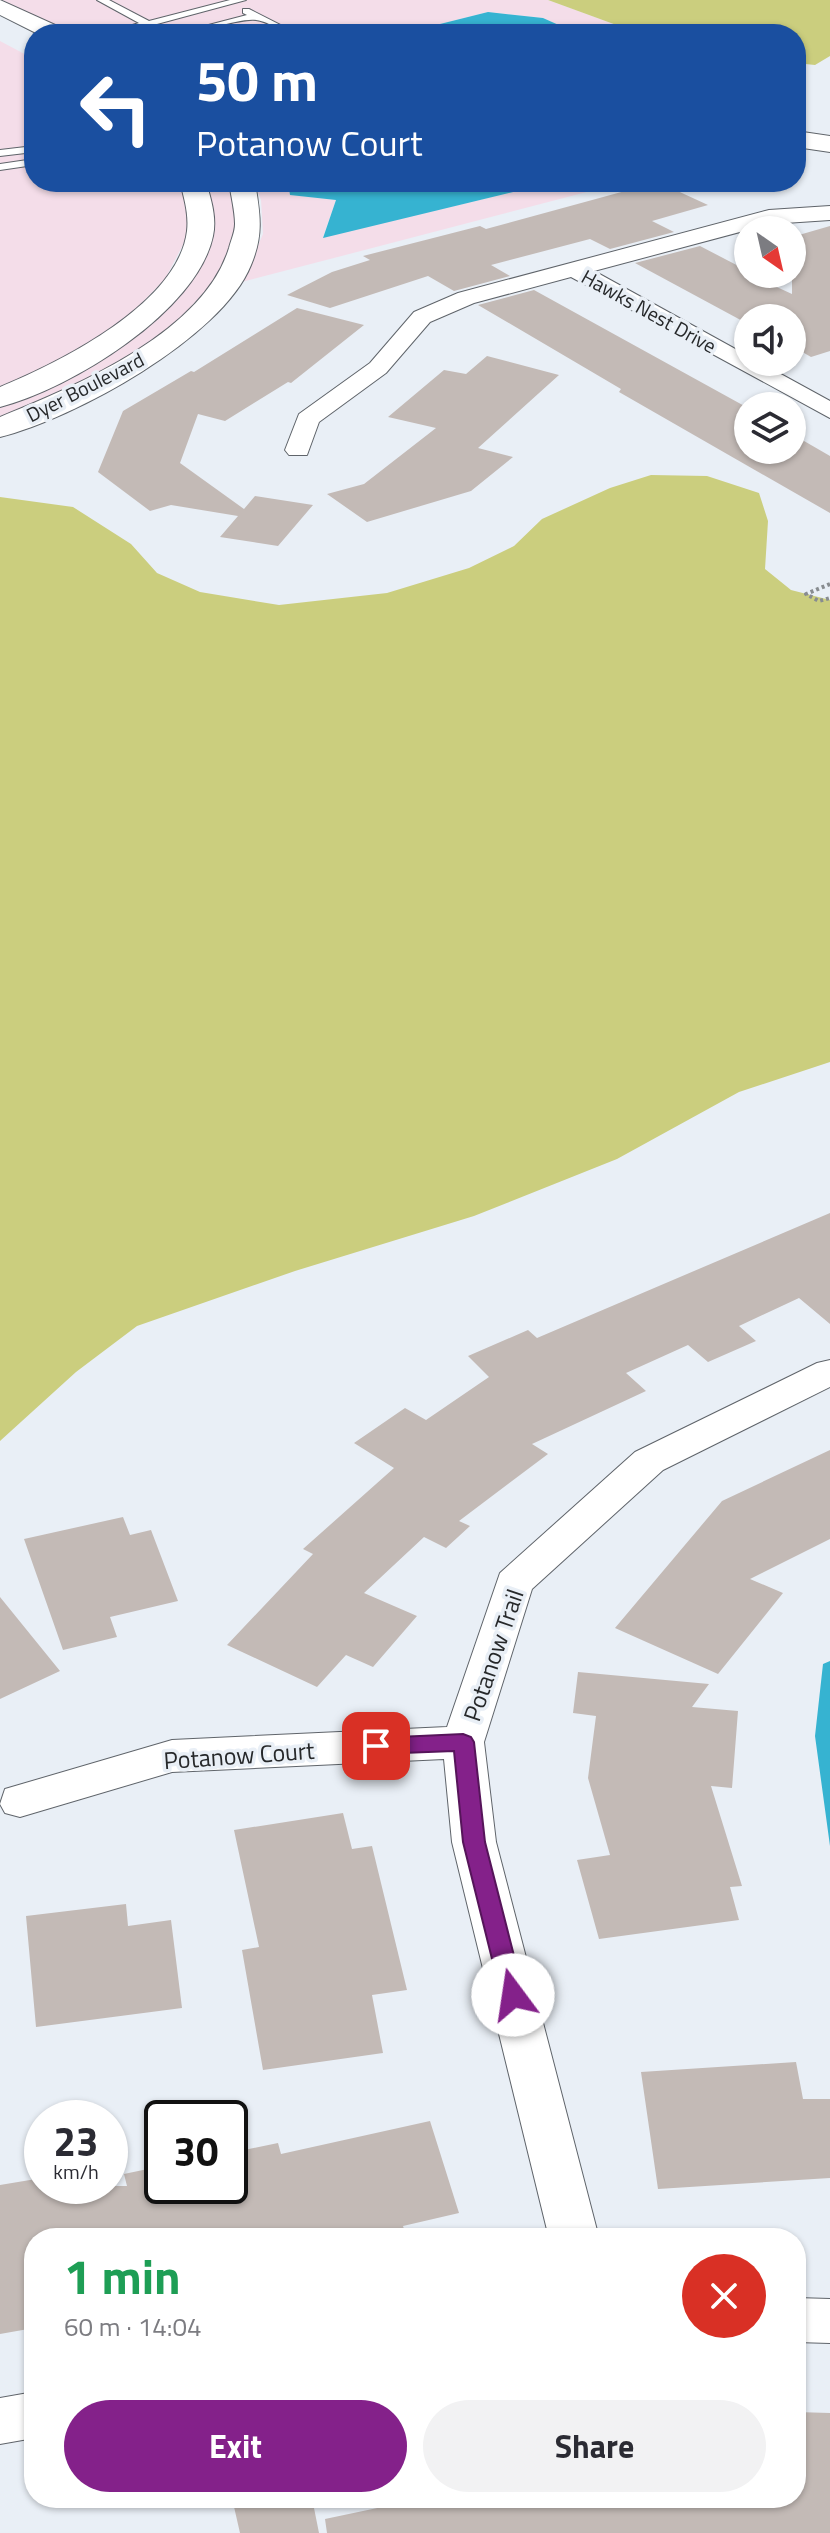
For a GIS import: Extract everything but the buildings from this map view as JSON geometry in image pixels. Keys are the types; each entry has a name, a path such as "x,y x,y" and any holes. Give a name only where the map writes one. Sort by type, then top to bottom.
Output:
{"street":[{"path":"0,6 36,24"},
{"path":"806,124 830,127"},
{"path":"806,140 830,144"},
{"name":"Dyer Boulevard","path":"0,398 83,358 144,317 178,281 199,240 201,210 196,192"},
{"name":"Dyer Boulevard","path":"0,428 57,406 136,364 187,327 233,276 250,233 246,192"},
{"name":"Hawks Nest Drive","path":"574,269 769,217 830,213"},
{"path":"298,450 308,419 378,368 422,317 466,298 574,269"},
{"name":"Hawks Nest Drive","path":"574,269 830,411"},
{"name":"Potanow Trail","path":"571,2228 474,1842 463,1742 514,1583 649,1461 830,1372"},
{"name":"Potanow Court","path":"20,1801 172,1756 463,1742"},
{"path":"806,2320 830,2321"},
{"path":"0,2421 24,2417"}],"lane":[{"path":"102,0 147,23"},
{"path":"143,24 235,1 273,24"},
{"path":"222,24 257,16"},
{"path":"0,153 24,150"},
{"path":"0,167 24,163"}],"path":[{"path":"830,584 806,594 819,601 830,598"}],"shaded area":[{"path":"2,0 548,0 614,24 556,24 543,18 488,12 440,24 50,24"},
{"path":"0,41 24,54 24,192 184,192 188,210 186,239 165,279 131,314 72,355 0,389"},
{"path":"209,192 233,192 237,233 220,275 175,324 124,361 47,401 0,420 0,407 95,362 156,320 190,283 212,242 214,211"},
{"path":"258,192 290,192 291,195 336,200 323,237 513,192 587,192 242,282 263,234"}],"green space":[{"path":"548,0 830,0 830,56 815,65 806,64 806,24 614,24"},
{"path":"651,475 707,476 759,493 768,521 765,569 791,590 830,600 830,1062 739,1092 617,1159 474,1216 295,1271 137,1326 76,1372 0,1441 0,497 73,507 131,544 157,573 200,592 279,605 387,593 469,568 514,546 542,519 610,488"}],"water":[{"path":"488,12 543,18 556,24 440,24"},
{"path":"290,192 514,192 323,238 336,200 290,195"},
{"path":"830,1661 830,1846 815,1736 823,1664"}],"route":[{"path":"376,1746 463,1742 474,1842 513,1995"}]}
